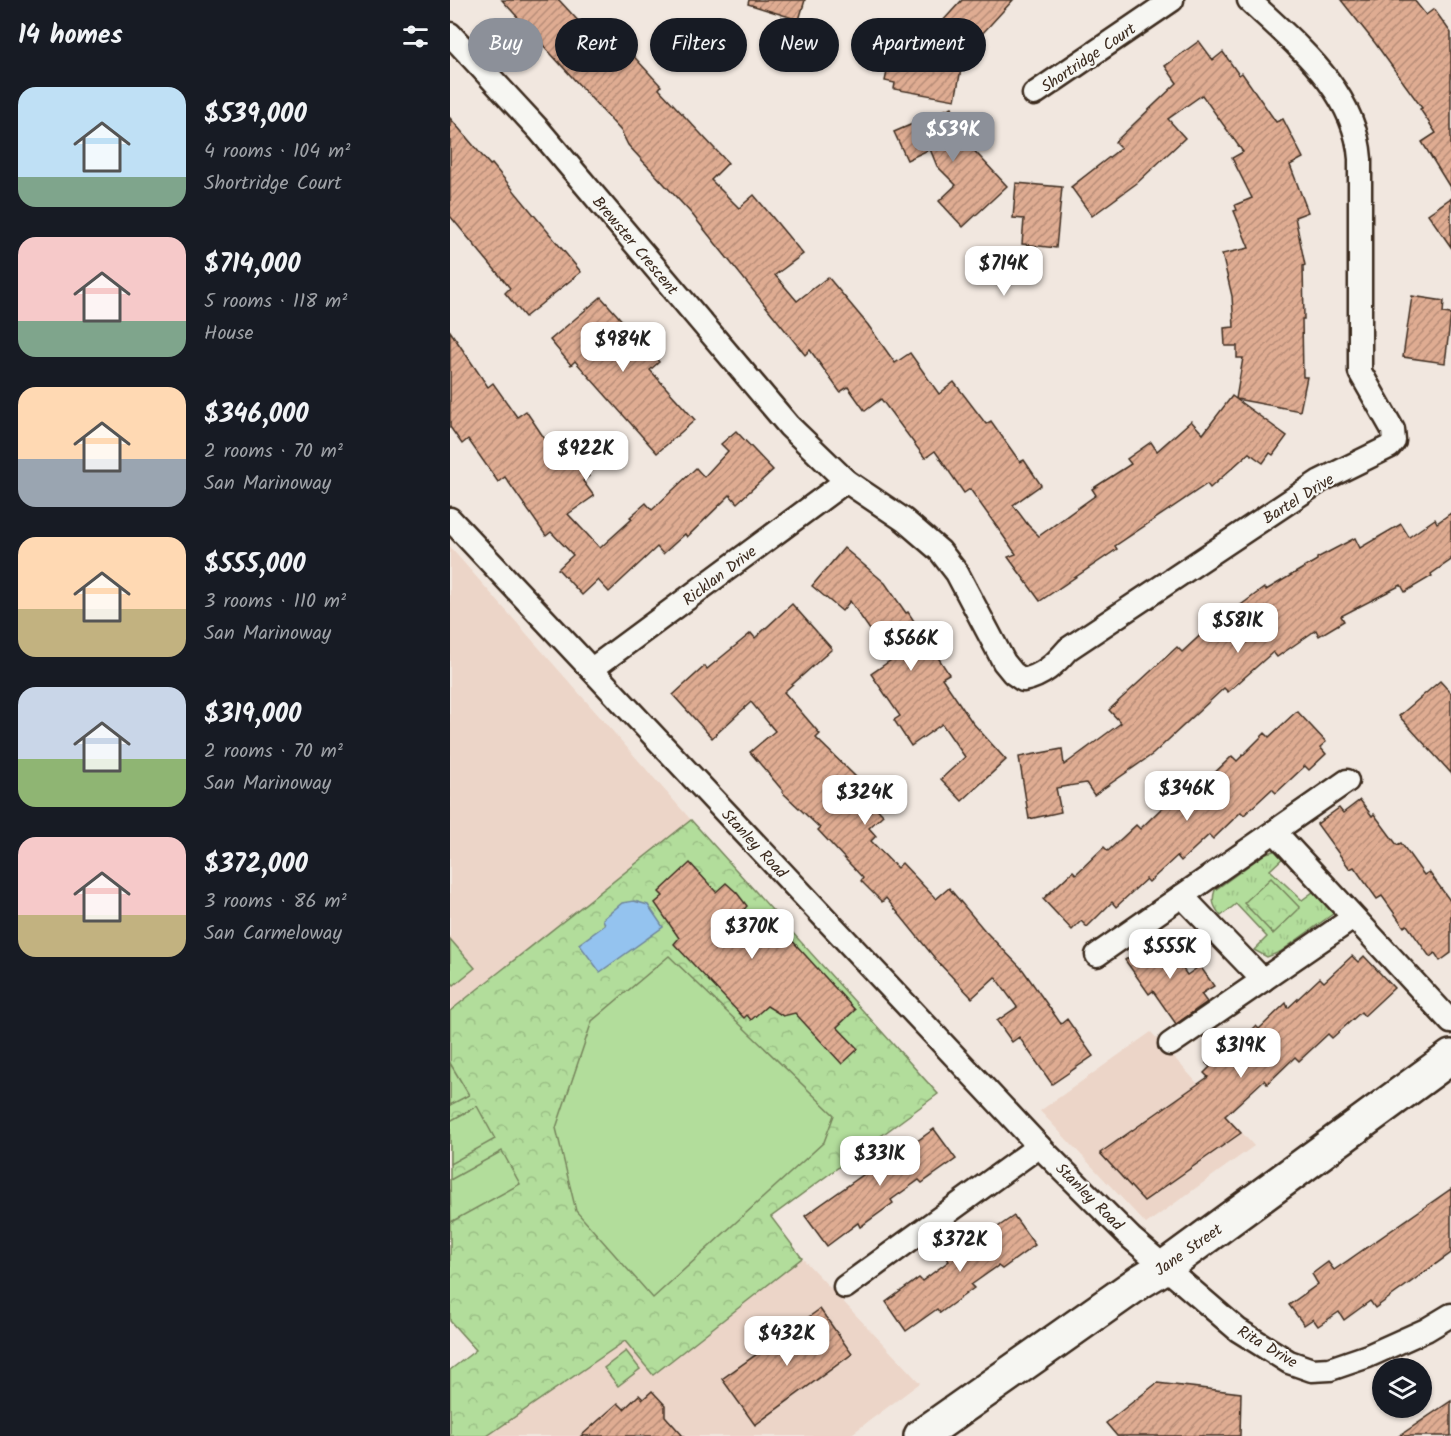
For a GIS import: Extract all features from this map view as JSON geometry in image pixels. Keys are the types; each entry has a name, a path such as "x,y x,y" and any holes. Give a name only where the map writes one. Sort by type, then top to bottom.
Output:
{"main road":[{"name":"Jane Street","path":"921,1436 1141,1281 1166,1266 1451,1057"}],"street":[{"name":"Shortridge Court","path":"1035,94 1172,0"},
{"name":"Bartel Drive","path":"846,481 904,520 940,551 957,573 1004,662 1023,680 1036,677 1050,668 1068,649 1320,481 1389,447 1394,441 1393,430 1360,372 1360,159 1356,131 1345,107 1321,70 1249,0"},
{"name":"Brewster Crescent","path":"450,34 538,130 789,426 846,481"},
{"name":"Ricklan Drive","path":"592,669 846,481"},
{"name":"Stanley Road","path":"450,519 1039,1146 1131,1238 1166,1266"},
{"path":"1097,955 1347,781"},
{"path":"1275,832 1451,1022"},
{"path":"1182,896 1263,980"},
{"path":"1170,1044 1353,918"},
{"path":"845,1287 1039,1146"},
{"name":"Rita Drive","path":"1166,1266 1238,1329 1289,1362 1311,1370 1330,1370 1368,1356 1426,1330 1451,1315"}],"shaded area":[{"path":"450,547 691,820 450,1011"},
{"path":"1151,1032 1254,1146 1146,1224 1040,1111"},
{"path":"802,1258 920,1383 849,1436 487,1436 625,1341 654,1375"}],"green space":[{"path":"691,820 938,1094 771,1217 802,1258 653,1375 625,1341 487,1436 450,1436 450,1370 476,1350 450,1321 450,1011"},
{"path":"1281,851 1286,855 1270,870 1302,900 1317,889 1337,911 1280,952 1267,957 1254,950 1267,937 1236,904 1221,916 1215,907 1213,898 1215,890 1266,853"},
{"path":"1271,878 1300,908 1273,934 1244,903"},
{"path":"450,939 475,968 454,985 450,981"},
{"path":"669,956 834,1115 824,1142 653,1298 576,1211 556,1128 592,1021"},
{"path":"450,1063 469,1095 450,1105"},
{"path":"477,1106 495,1139 450,1164 450,1121"},
{"path":"502,1151 520,1184 451,1222 450,1180"},
{"path":"626,1351 640,1369 618,1386 604,1368"}],"water":[{"path":"634,901 648,905 663,927 600,972 579,944 605,925 603,919 622,903"}],"building":[{"path":"502,0 559,0 576,18 555,18 555,58 543,45 543,18 518,18"},
{"path":"749,0 805,0 800,18 793,18 748,4"},
{"path":"962,0 1013,0 986,30 986,18 946,18"},
{"path":"1341,0 1414,0 1426,15 1434,9 1451,33 1451,189 1422,142 1436,133 1420,109 1422,108"},
{"path":"1199,41 1213,60 1223,52 1239,75 1242,73 1276,122 1283,119 1303,158 1290,165 1308,212 1295,217 1305,265 1303,266 1304,319 1302,319 1303,377 1307,377 1300,411 1236,399 1243,358 1237,358 1237,346 1225,346 1224,328 1234,327 1232,296 1222,254 1249,248 1234,211 1237,210 1235,205 1252,198 1232,158 1243,152 1202,95 1168,119 1185,138 1137,183 1092,216 1071,187 1121,148 1115,142 1177,83 1165,66"},
{"path":"638,61 661,86 659,89 728,163 711,180 739,208 754,195 803,254 775,275 797,301 828,277 868,325 895,363 910,353 939,394 954,382 986,424 991,421 1020,462 1024,460 1041,485 1013,505 1039,536 1096,495 1092,489 1131,464 1127,459 1151,442 1157,451 1191,421 1203,434 1232,396 1287,436 1273,455 1270,453 1263,463 1249,453 1210,488 1207,484 1115,546 1117,549 1040,601 1008,557 1016,554 970,489 964,493 935,451 925,458 881,399 865,411 848,387 840,392 810,350 805,355 691,213 628,145 621,131 567,72 638,72"},
{"path":"887,72 960,72 955,100 894,89 895,83 885,81"},
{"path":"952,107 968,144 1007,186 963,227 939,201 956,185 937,166 930,149 907,160 894,132"},
{"path":"450,118 490,165 492,164 581,272 525,317 505,293 510,288 450,216"},
{"path":"1016,183 1062,187 1056,248 1022,244 1024,219 1013,218"},
{"path":"1451,198 1451,247 1428,214"},
{"path":"1412,296 1444,301 1443,313 1451,314 1445,363 1403,357"},
{"path":"601,297 659,362 650,370 695,420 657,453 575,361 571,365 550,340"},
{"path":"450,331 488,387 493,383 517,417 526,411 553,451 558,448 568,463 576,457 589,476 583,481 594,496 568,514 600,548 646,503 652,510 696,468 704,477 728,451 721,444 736,431 773,470 737,503 730,495 687,537 685,534 663,554 657,547 609,592 598,580 582,595 558,569 573,555 551,532 546,536 505,477 498,482 468,439 462,444 450,427"},
{"path":"1451,513 1451,560 1431,574 1432,576 1405,592 1401,585 1341,616 1344,621 1319,636 1316,630 1277,657 1273,652 1228,692 1224,688 1153,754 1094,795 1086,783 1056,788 1061,812 1029,819 1019,757 1062,749 1064,765 1121,723 1109,710 1177,647 1182,652 1221,616 1223,618 1264,588 1266,590 1317,558 1355,538 1360,548 1401,524 1409,537 1435,519 1437,523"},
{"path":"844,548 885,583 906,613 908,612 949,674 942,678 972,722 1006,760 962,801 941,779 965,757 942,724 911,746 894,720 900,716 871,674 891,660 850,601 842,611 812,586"},
{"path":"792,604 832,649 784,692 820,734 816,738 857,778 852,782 883,815 869,828 876,836 871,841 897,868 902,863 936,899 949,888 986,932 1023,970 1061,1024 1067,1019 1093,1056 1052,1084 1019,1037 1012,1042 997,1021 1017,1007 995,977 972,998 938,962 886,898 882,902 861,881 863,878 818,830 820,828 782,792 750,752 775,731 751,702 712,738 673,695 705,666 707,669 751,633 755,638"},
{"path":"1440,681 1451,693 1451,773 1399,716"},
{"path":"1297,711 1326,742 1320,747 1326,754 1309,770 1305,766 1276,793 1272,789 1244,815 1241,812 1213,839 1209,835 1181,861 1177,856 1149,882 1146,879 1116,907 1112,902 1087,927 1081,921 1072,930 1043,899 1073,871 1076,874 1104,847 1108,851 1136,825 1140,829 1168,802 1172,806 1201,779 1204,783 1232,756 1237,761 1265,733 1269,737"},
{"path":"1360,800 1372,816 1374,814 1397,845 1401,843 1424,875 1429,872 1451,902 1451,953 1440,961 1435,953 1430,957 1407,925 1404,927 1382,896 1377,899 1354,867 1350,869 1317,824 1339,808 1343,813"},
{"path":"690,863 716,892 726,883 737,893 747,906 739,915 762,939 778,925 855,1010 837,1027 858,1049 842,1064 795,1013 783,1016 767,1006 751,1020 747,1015 744,1018 674,944 679,938 655,903 663,896 659,892"},
{"path":"1160,936 1187,975 1200,966 1214,986 1201,994 1207,1002 1176,1024 1153,991 1149,994 1125,960"},
{"path":"1352,956 1358,962 1364,956 1394,988 1364,1016 1361,1012 1332,1038 1328,1034 1299,1061 1295,1057 1267,1084 1264,1080 1225,1116 1241,1133 1144,1201 1100,1153 1208,1077 1204,1073 1210,1067 1206,1063 1224,1047 1229,1052 1256,1026 1259,1029 1286,1003 1288,1008 1320,978 1324,982"},
{"path":"934,1129 956,1159 922,1183 919,1180 891,1200 893,1203 860,1227 858,1223 827,1246 805,1216 901,1148 903,1151"},
{"path":"1451,1189 1451,1253 1375,1308 1370,1301 1344,1320 1339,1312 1318,1326 1313,1319 1304,1325 1289,1305 1318,1284 1312,1274 1328,1262 1334,1270"},
{"path":"1014,1216 1035,1245 1002,1269 998,1266 971,1285 974,1288 940,1313 937,1309 906,1331 886,1302 919,1278 922,1281 949,1261 947,1258 981,1234 983,1237"},
{"path":"820,1309 852,1354 755,1425 722,1379"},
{"path":"1157,1383 1241,1393 1240,1436 1117,1436 1106,1423"},
{"path":"652,1391 665,1405 665,1416 683,1436 581,1436 618,1403 624,1409 639,1395 643,1399"},
{"path":"1451,1401 1451,1436 1399,1436 1426,1418 1432,1418 1432,1414"}]}
